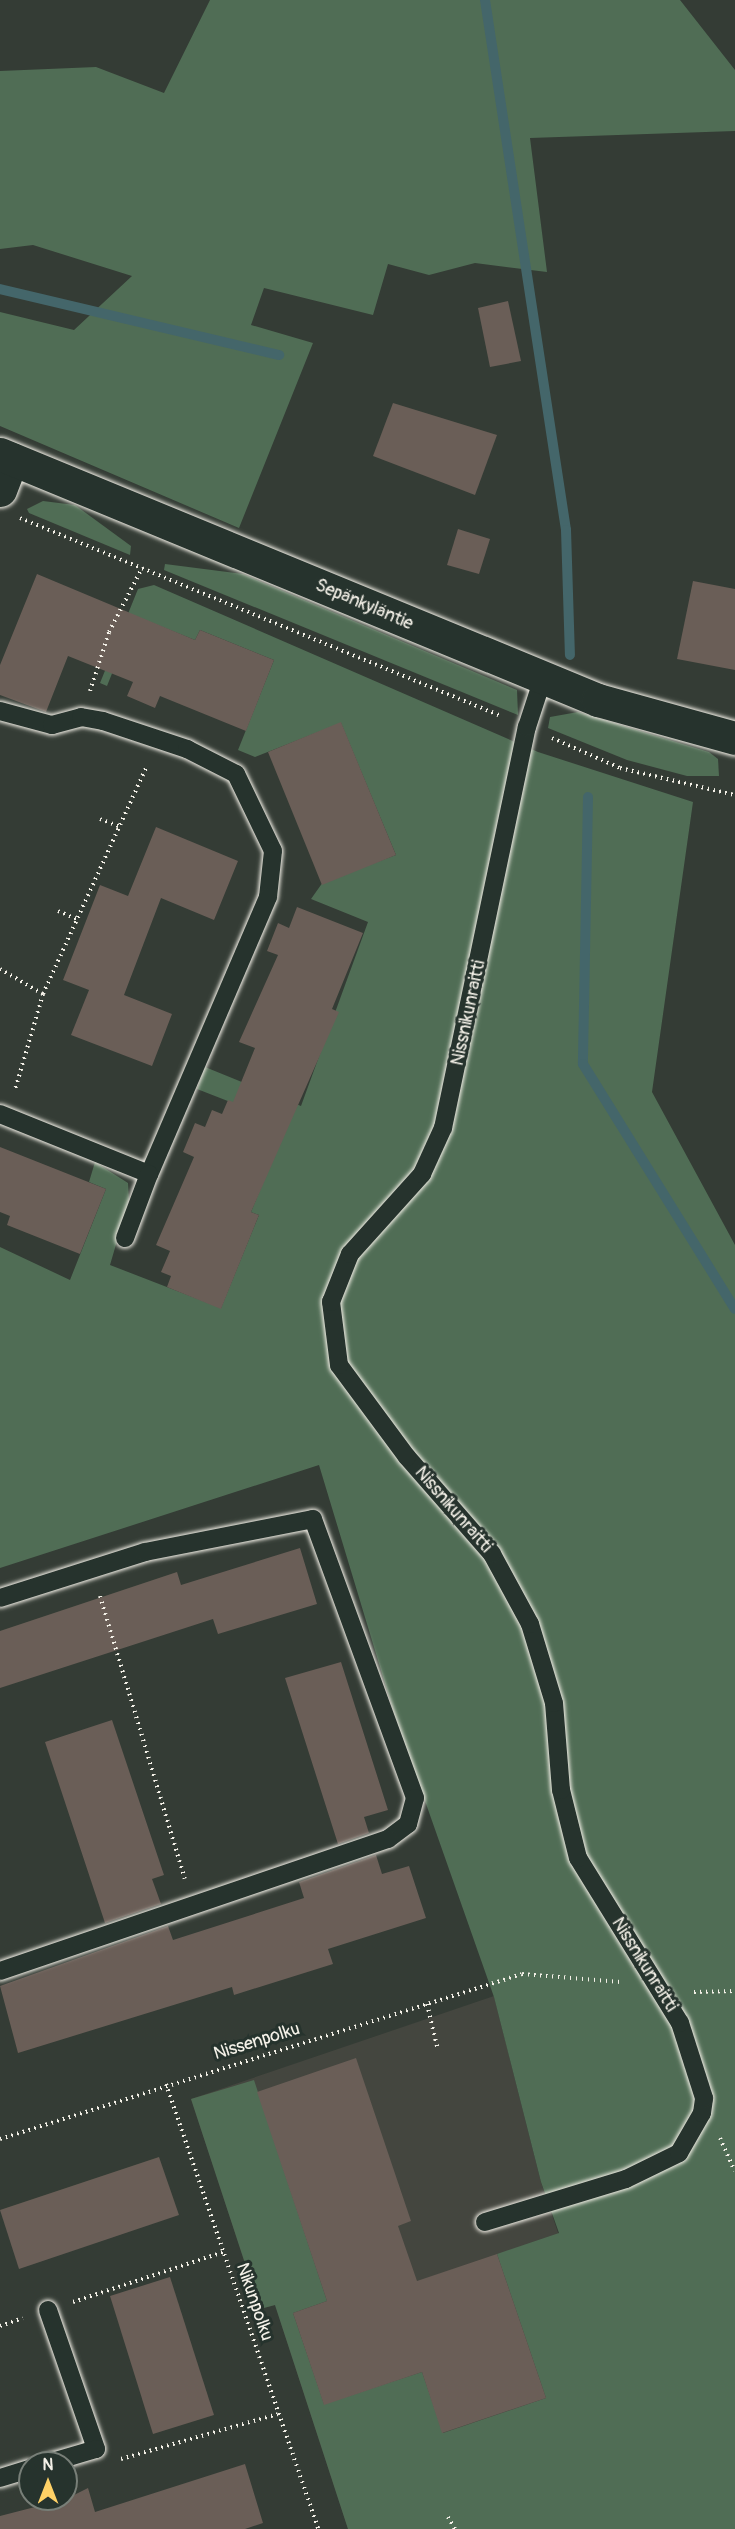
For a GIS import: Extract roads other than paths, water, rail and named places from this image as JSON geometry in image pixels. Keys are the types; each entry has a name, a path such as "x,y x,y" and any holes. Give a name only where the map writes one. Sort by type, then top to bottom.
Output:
{"street":[{"path":"4,501 6,456"},
{"name":"Sepänkyläntie","path":"6,456 543,678 647,716 735,738"}],"lane":[{"name":"Nissnikunraitti","path":"485,2223 626,2178 679,2153 702,2113 705,2098 680,2023 578,1858 561,1790 554,1703 530,1624 492,1554 407,1456 339,1365 331,1302 350,1254 422,1174 443,1128 527,727 543,678"},
{"path":"0,711 52,725 81,717 158,740 236,774 273,851 268,897 149,1174 125,1238"},
{"path":"4,1115 149,1174"},
{"path":"0,1598 93,1566 313,1519 415,1798 408,1824 388,1839 0,1971"},
{"path":"48,2310 96,2449 78,2454"},
{"path":"0,2478 18,2473"}],"waterway":[{"path":"485,0 566,530 570,655"},
{"path":"0,289 279,355"},
{"path":"588,797 583,1064 735,1309"}]}
